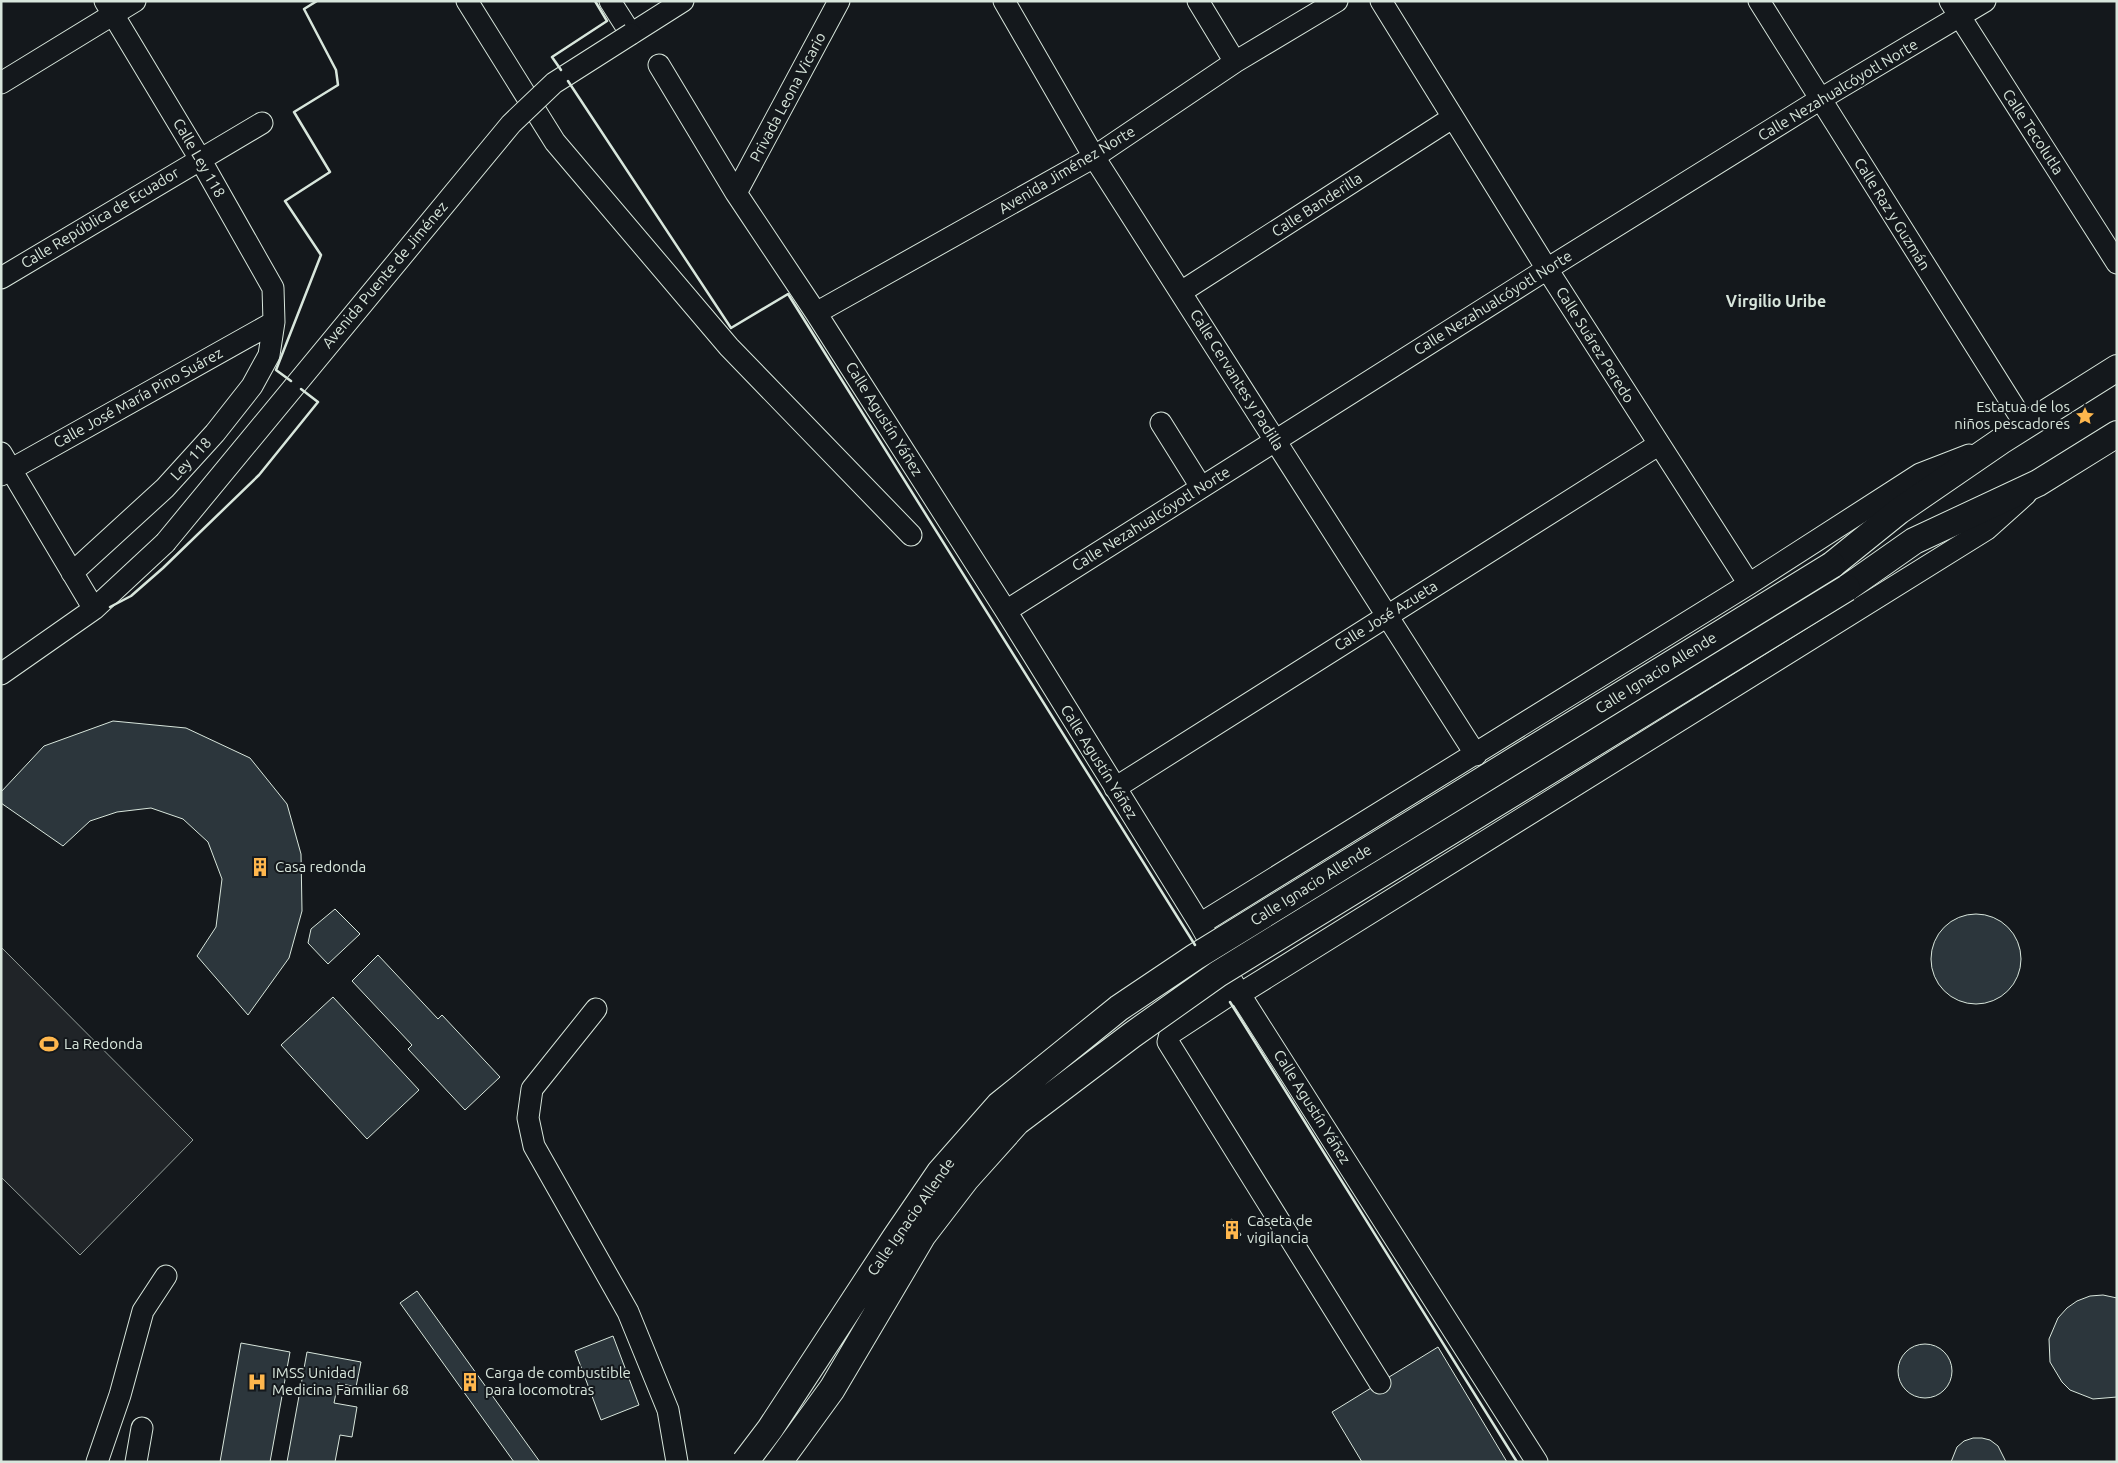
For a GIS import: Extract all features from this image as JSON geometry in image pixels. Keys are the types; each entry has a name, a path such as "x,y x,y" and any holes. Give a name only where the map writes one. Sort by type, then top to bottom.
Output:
{"main road":[{"name":"Calle Ignacio Allende","path":"745,1462 770,1429 940,1172 999,1105 1119,1008 1195,957 1832,565 1899,510 2002,441 2117,368"},
{"name":"Calle Ignacio Allende","path":"779,1462 832,1389 923,1235 966,1179 1017,1122 1132,1035 1218,974 1847,588 1914,541 2038,483 2117,434"}],"street":[{"path":"1,83 109,8 135,1"},
{"path":"467,1 556,142 729,347 911,535"},
{"path":"610,1 631,34"},
{"name":"Avenida Puente de Jiménez","path":"1,674 94,609 165,544 511,124 554,83 683,1"},
{"name":"Privada Leona Vicario","path":"736,193 839,1"},
{"name":"Calle Cervantes y Padilla","path":"1004,1 1094,157 1476,755"},
{"path":"1198,1 1235,62"},
{"name":"Avenida Jiménez Norte","path":"816,313 1094,157 1235,62 1337,1"},
{"name":"Calle Suárez Peredo","path":"1381,1 1547,270 1749,584"},
{"name":"Calle Raz y Guzmán","path":"1759,1 1819,100 2026,426"},
{"name":"Calle Nezahualcóyotl Norte","path":"1006,611 1275,440 1819,100 1954,9 1985,1"},
{"name":"Calle Ley 118","path":"109,8 200,159 273,288 274,322"},
{"name":"Calle Tecolutla","path":"1954,9 2117,263"},
{"name":"Calle Agustín Yáñez","path":"659,65 736,193 816,313 1006,611 1200,924 1238,992 1536,1462"},
{"name":"Calle Banderilla","path":"1181,292 1452,118"},
{"name":"Calle República de Ecuador","path":"1,278 262,123"},
{"name":"Calle José María Pino Suárez","path":"4,466 274,322"},
{"name":"Ley 118","path":"72,573 165,488 215,434 252,386 269,355 274,322"},
{"path":"1161,423 1201,487"},
{"name":"Calle Ignacio Allende","path":"1200,924 1476,755 1749,584 1920,474 2002,441"},
{"name":"Calle José Azueta","path":"1115,788 1658,445"},
{"path":"4,466 94,609"},
{"name":"Calle Ignacio Allende","path":"1380,1383 1168,1042 1170,1034 1987,529 2038,483"},
{"path":"596,1008 532,1089 528,1118 534,1146 628,1312 668,1410 677,1462"},
{"path":"97,1462 120,1395 143,1311 166,1276"},
{"path":"136,1462 142,1428"}],"shaded area":[{"name":"La Redonda","path":"1,947 193,1140 80,1255 1,1177"}],"building":[{"name":"Casa redonda","path":"113,721 186,728 250,758 287,804 301,854 302,911 289,958 248,1015 197,956 216,927 222,879 208,842 183,819 151,808 117,812 90,821 63,846 1,803 1,792 44,746"},
{"path":"335,909 360,934 328,964 308,943 311,929"},
{"path":"1976,914 1993,917 2008,927 2018,942 2021,959 2018,976 2008,991 1993,1001 1976,1004 1959,1001 1944,991 1934,976 1931,959 1934,942 1944,927 1959,917"},
{"path":"378,955 438,1019 442,1015 500,1077 465,1110 408,1049 412,1045 352,981"},
{"path":"333,997 419,1090 367,1139 281,1045"},
{"name":"Caseta de vigilancia","path":"1232,1219 1241,1235 1232,1240 1223,1225"},
{"name":"Carga de combustible para locomotras","path":"417,1291 540,1462 514,1462 400,1303"},
{"path":"2103,1295 2117,1298 2117,1397 2093,1399 2070,1390 2062,1382 2050,1362 2049,1339 2058,1318 2067,1308 2077,1301 2090,1296"},
{"path":"613,1336 639,1405 601,1420 575,1351"},
{"path":"241,1343 290,1352 270,1462 220,1462"},
{"path":"1920,1344 1930,1344 1940,1348 1948,1356 1952,1371 1948,1386 1940,1394 1930,1398 1920,1398 1910,1394 1902,1386 1898,1376 1898,1366 1902,1356 1910,1348"},
{"path":"1438,1347 1507,1462 1362,1462 1332,1412"},
{"path":"307,1352 361,1362 356,1387 338,1383 334,1403 357,1407 352,1437 340,1435 335,1462 287,1462"},
{"path":"1973,1438 1990,1440 1998,1446 2006,1462 1951,1462 1957,1447 1964,1441"}],"wall":[{"path":"291,381 276,370 321,255 285,201 330,172 294,112 338,85 336,70 304,9 317,1"},
{"path":"561,70 552,57 607,21 595,1"},
{"path":"568,81 731,328 788,294 1195,945"},
{"path":"110,607 131,596 163,568 259,475 318,402 301,389"},
{"path":"1230,1002 1517,1462"}],"place":[{"name":"Estatua de los niños pescadores","path":"2085,416"},
{"name":"Casa redonda","path":"260,867"},
{"name":"La Redonda","path":"49,1044"},
{"name":"Caseta de vigilancia","path":"1232,1230"},
{"name":"IMSS Unidad Medicina Familiar 68","path":"257,1382"},
{"name":"Carga de combustible para locomotras","path":"470,1382"}],"district":[{"name":"Virgilio Uribe","path":"1776,301"}]}
